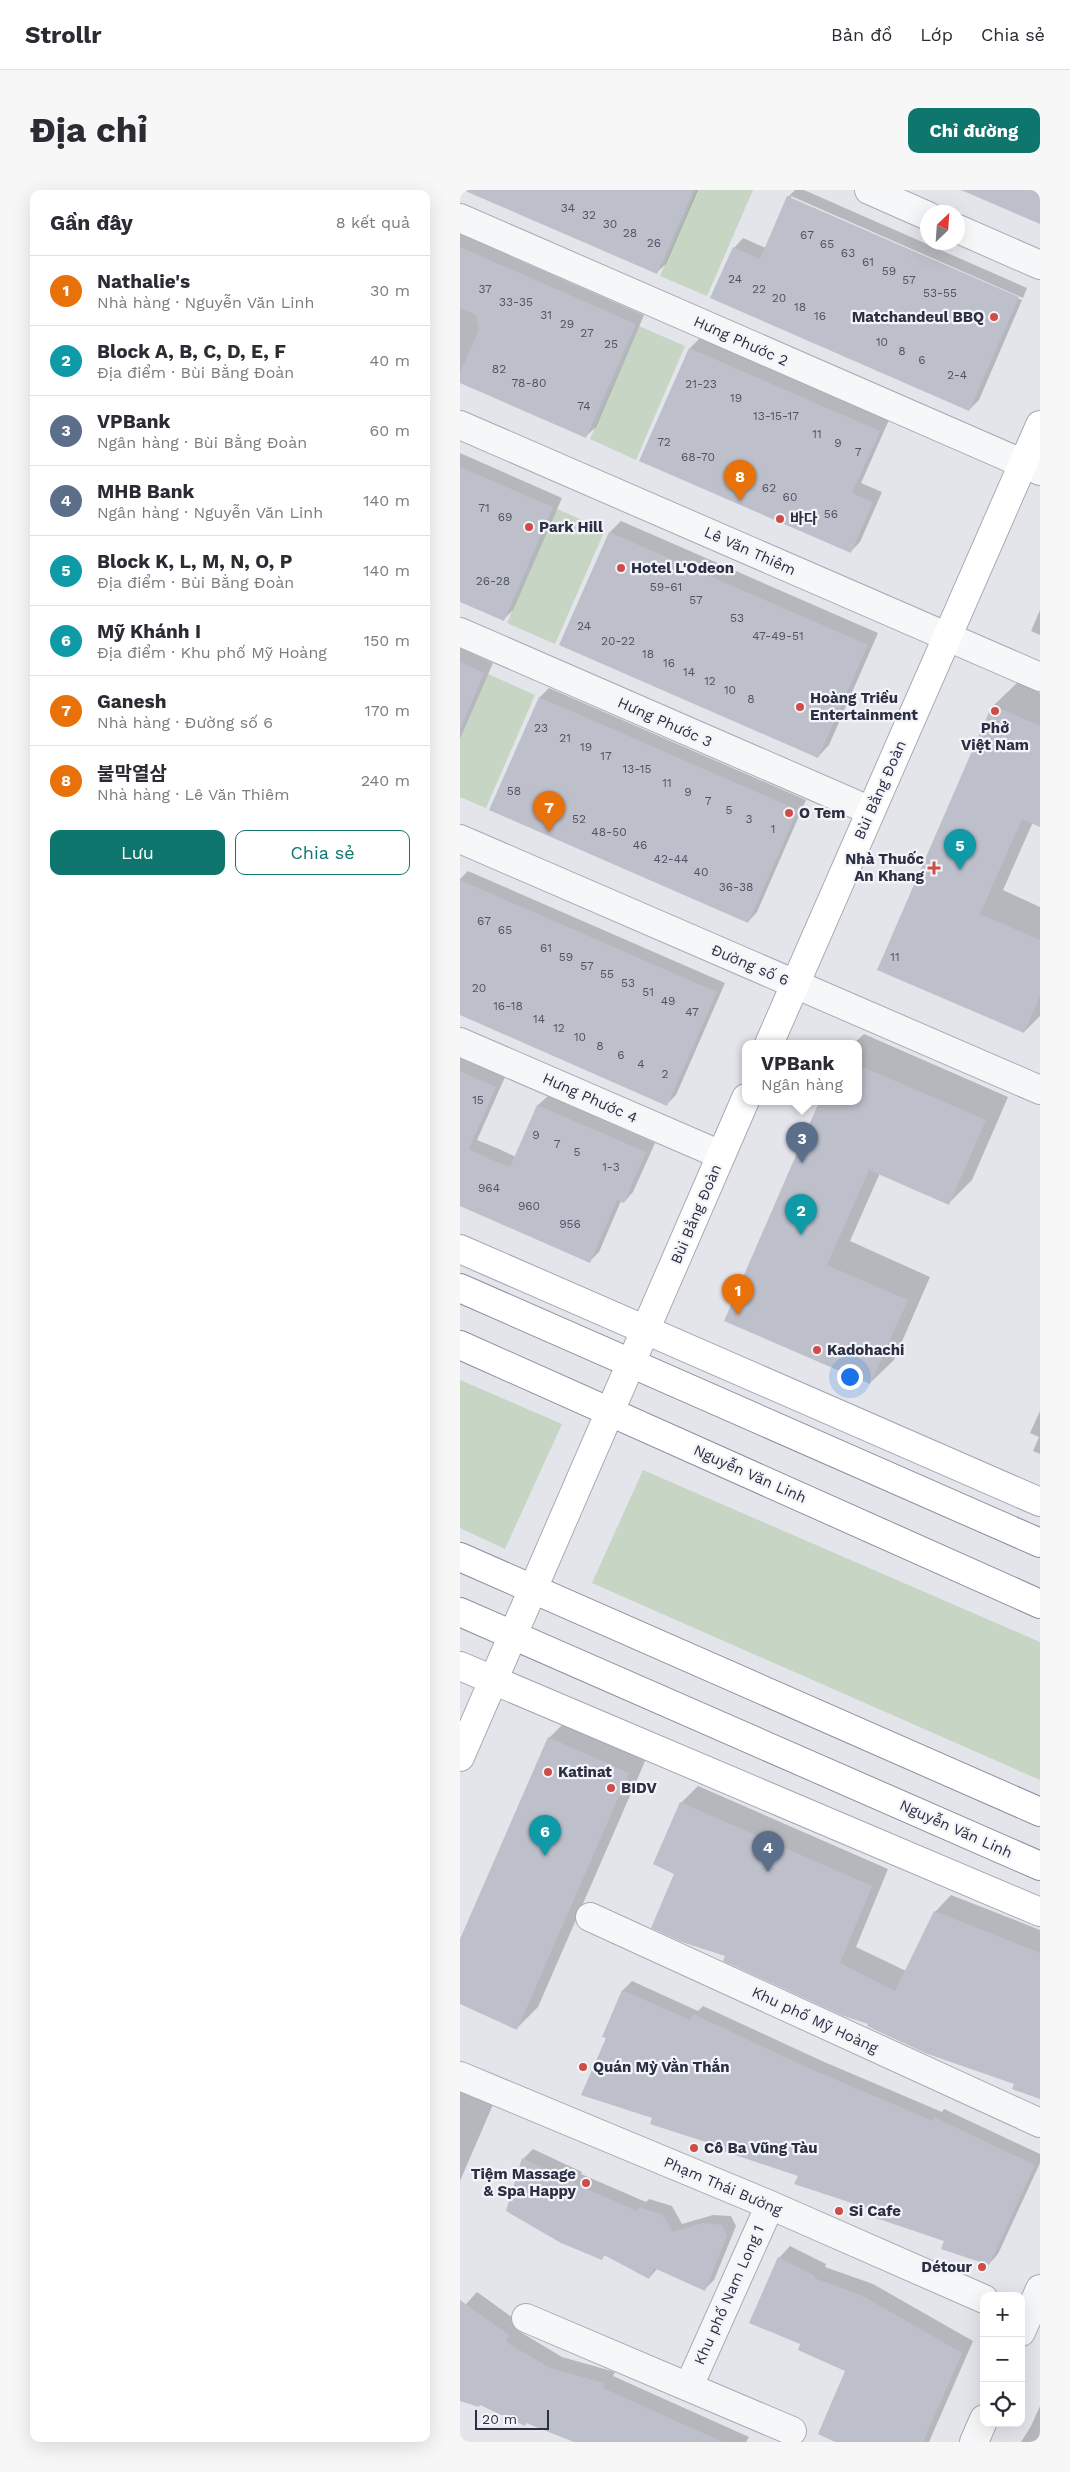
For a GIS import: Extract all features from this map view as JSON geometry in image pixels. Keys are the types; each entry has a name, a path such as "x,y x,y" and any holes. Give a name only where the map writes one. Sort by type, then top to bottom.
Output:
{"main road":[{"name":"Bùi Bằng Đoàn","path":"771,1040 947,637 1031,468 1040,425"},
{"name":"Bùi Bằng Đoàn","path":"460,1757 743,1105"},
{"path":"460,1249 1040,1502"},
{"path":"460,1288 1040,1543"},
{"name":"Nguyễn Văn Linh","path":"460,1344 1040,1604"},
{"path":"978,1515 992,1482"},
{"path":"460,1557 1040,1812"},
{"name":"Nguyễn Văn Linh","path":"460,1612 1040,1866"},
{"path":"460,1666 1040,1912"}],"street":[{"path":"869,190 920,212"},
{"name":"Hưng Phước 2","path":"460,218 1031,468"},
{"path":"965,232 1040,265"},
{"name":"Lê Văn Thiêm","path":"460,424 1040,677"},
{"name":"Hưng Phước 3","path":"460,632 871,811"},
{"name":"Đường số 6","path":"460,839 1040,1090"},
{"name":"Hưng Phước 4","path":"460,1042 721,1155"},
{"name":"Khu phố Mỹ Hoàng","path":"590,1917 1040,2123"},
{"name":"Phạm Thái Bường","path":"460,2076 770,2205 980,2298"},
{"name":"Khu phố Nam Long 1","path":"689,2386 770,2205"},
{"path":"1027,2323 1040,2289"},
{"path":"526,2318 792,2430"},
{"path":"974,2442 981,2427"}],"green space":[{"path":"697,190 753,190 707,296 660,276"},
{"path":"639,326 685,346 636,460 590,439"},
{"path":"557,509 605,530 555,644 507,623"},
{"path":"488,674 535,695 486,808 460,797 460,739"},
{"path":"460,1380 562,1424 505,1549 460,1528"},
{"path":"643,1470 1040,1642 1040,1780 592,1583"}],"building":[{"path":"463,190 694,190 657,274"},
{"path":"961,190 1040,190 1040,224"},
{"path":"787,196 1019,297 969,411 710,298 733,247 760,259"},
{"path":"460,247 636,324 586,438 460,383 460,373 479,330 476,315 460,308"},
{"path":"689,348 880,431 852,493 873,502 851,553 639,461"},
{"path":"460,467 553,507 504,621 460,602"},
{"path":"609,532 868,645 818,758 559,645"},
{"path":"460,662 484,673 460,729"},
{"path":"539,697 798,810 748,923 489,810"},
{"path":"992,705 1040,726 1040,827 1022,819 980,914 1040,940 1040,996 1024,1033 877,970"},
{"path":"460,880 717,992 667,1106 460,1015"},
{"path":"862,1067 986,1120 949,1205 869,1170 827,1265 908,1300 870,1384 724,1321 818,1105 862,1105"},
{"path":"460,1071 496,1087 469,1149 489,1159 510,1167 537,1105 646,1152 624,1203 617,1200 590,1263 460,1206"},
{"path":"548,1737 629,1773 517,2030 460,2004 460,1939"},
{"path":"680,1802 872,1886 840,1963 895,1991 934,1911 1040,1953 1040,2099 1012,2089 1014,2084 925,2053 867,2026 868,2024 841,2015 723,1961 725,1956 682,1942 651,1928 674,1874 653,1864"},
{"path":"622,1990 690,2020 693,2014 813,2070 933,2121 934,2117 1035,2165 989,2265 941,2249 944,2241 867,2215 870,2209 794,2184 798,2176 723,2151 724,2148 650,2124 652,2118 581,2095 606,2038 602,2037"},
{"path":"522,2158 637,2211 639,2207 663,2215 673,2232 703,2223 722,2225 727,2236 705,2291 654,2268 649,2279 604,2255 602,2260 561,2243 506,2211"},
{"path":"778,2257 815,2276 814,2278 861,2295 962,2353 923,2442 835,2442 818,2434 845,2371 798,2350 800,2344 749,2323"},
{"path":"460,2300 509,2335 506,2342 550,2368 604,2383 603,2388 723,2442 574,2442 526,2423 525,2426 480,2405 479,2407 460,2401"}],"place":[{"name":"Matchandeul BBQ","path":"994,317"},
{"name":"불막열삼","path":"740,501"},
{"name":"바다","path":"780,519"},
{"name":"Park Hill","path":"529,527"},
{"name":"Hotel L'Odeon","path":"621,568"},
{"name":"Hoàng Triều Entertainment","path":"800,707"},
{"name":"Phở Việt Nam","path":"995,711"},
{"name":"O Tem","path":"789,813"},
{"name":"Ganesh","path":"549,832"},
{"name":"Nhà Thuốc An Khang","path":"934,868"},
{"name":"Block K, L, M, N, O, P","path":"960,870"},
{"name":"VPBank","path":"802,1163"},
{"name":"Block A, B, C, D, E, F","path":"801,1235"},
{"name":"Nathalie's","path":"738,1315"},
{"name":"Kadohachi","path":"817,1350"},
{"name":"Katinat","path":"548,1772"},
{"name":"BIDV","path":"611,1788"},
{"name":"Mỹ Khánh I","path":"545,1856"},
{"name":"MHB Bank","path":"768,1872"},
{"name":"Quán Mỳ Vằn Thắn","path":"583,2067"},
{"name":"Cô Ba Vũng Tàu","path":"694,2148"},
{"name":"Tiệm Massage & Spa Happy","path":"586,2183"},
{"name":"Si Cafe","path":"839,2211"},
{"name":"Détour","path":"982,2267"}]}
